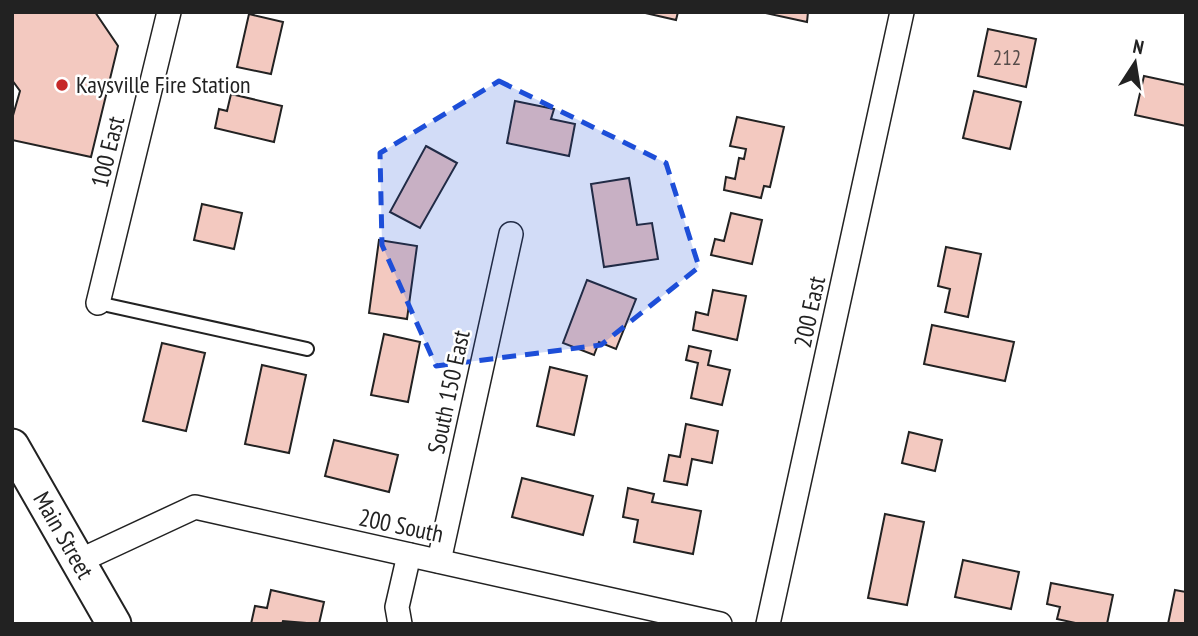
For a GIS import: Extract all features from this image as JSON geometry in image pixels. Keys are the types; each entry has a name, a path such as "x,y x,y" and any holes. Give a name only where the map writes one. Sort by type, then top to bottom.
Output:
{"main road":[{"name":"Main Street","path":"12,446 114,624"}],"street":[{"name":"100 East","path":"98,303 169,12"},
{"name":"200 East","path":"768,624 902,12"},
{"name":"South 150 East","path":"439,561 511,234"},
{"name":"200 South","path":"79,561 195,507 720,624"},
{"path":"400,624 397,607 409,555"}],"lane":[{"path":"98,303 307,349"}],"highlighted area":[{"path":"499,81 666,163 699,267 601,345 436,366 382,245 380,153"}],"building":[{"name":"Kaysville Fire Station","path":"12,12 95,12 118,46 91,157 12,140 12,119 20,91 12,80"},
{"path":"641,12 678,12 676,20"},
{"path":"761,12 808,12 807,22"},
{"path":"249,14 283,22 271,74 237,67"},
{"path":"988,29 1036,39 1026,87 978,76"},
{"path":"1144,76 1186,85 1186,126 1135,115"},
{"path":"974,91 1021,102 1010,149 963,138"},
{"path":"231,94 282,106 274,142 215,128 219,109 227,111"},
{"path":"515,101 554,109 551,119 575,124 569,156 507,143"},
{"path":"737,117 784,127 770,187 764,186 761,198 724,190 726,177 735,179 739,158 744,159 746,149 730,146"},
{"path":"426,146 457,163 420,228 390,212"},
{"path":"629,178 637,225 652,223 658,259 604,267 591,184"},
{"path":"202,204 242,213 234,249 194,240"},
{"path":"731,213 762,220 752,264 711,255 715,239 724,241"},
{"path":"379,240 417,246 407,319 369,313"},
{"path":"946,247 981,254 968,317 945,312 950,289 938,286"},
{"path":"587,280 636,299 616,349 599,342 594,355 563,343"},
{"path":"713,290 746,296 737,340 693,330 696,312 708,315"},
{"path":"932,325 1014,342 1005,381 924,364"},
{"path":"384,334 420,342 408,402 371,395"},
{"path":"162,343 205,353 186,431 143,421"},
{"path":"689,346 711,351 708,365 730,370 722,405 691,398 698,363 686,360"},
{"path":"262,365 306,375 289,453 245,444"},
{"path":"550,367 587,376 574,435 537,426"},
{"path":"686,424 718,431 712,463 692,459 687,485 664,481 669,455 680,457"},
{"path":"909,432 942,440 935,471 902,463"},
{"path":"334,440 398,455 389,492 325,476"},
{"path":"522,478 593,496 583,535 512,517"},
{"path":"628,488 654,494 652,502 701,511 693,554 634,542 638,520 623,517"},
{"path":"885,514 924,522 907,605 868,598"},
{"path":"963,560 1019,572 1011,609 955,597"},
{"path":"1051,583 1113,595 1107,624 1080,624 1057,619 1060,607 1047,604"},
{"path":"271,590 324,602 319,624 283,621 282,624 251,624 255,606 267,608"},
{"path":"1175,590 1186,592 1186,624 1168,624"}],"place":[{"name":"Kaysville Fire Station","path":"62,85"}]}
